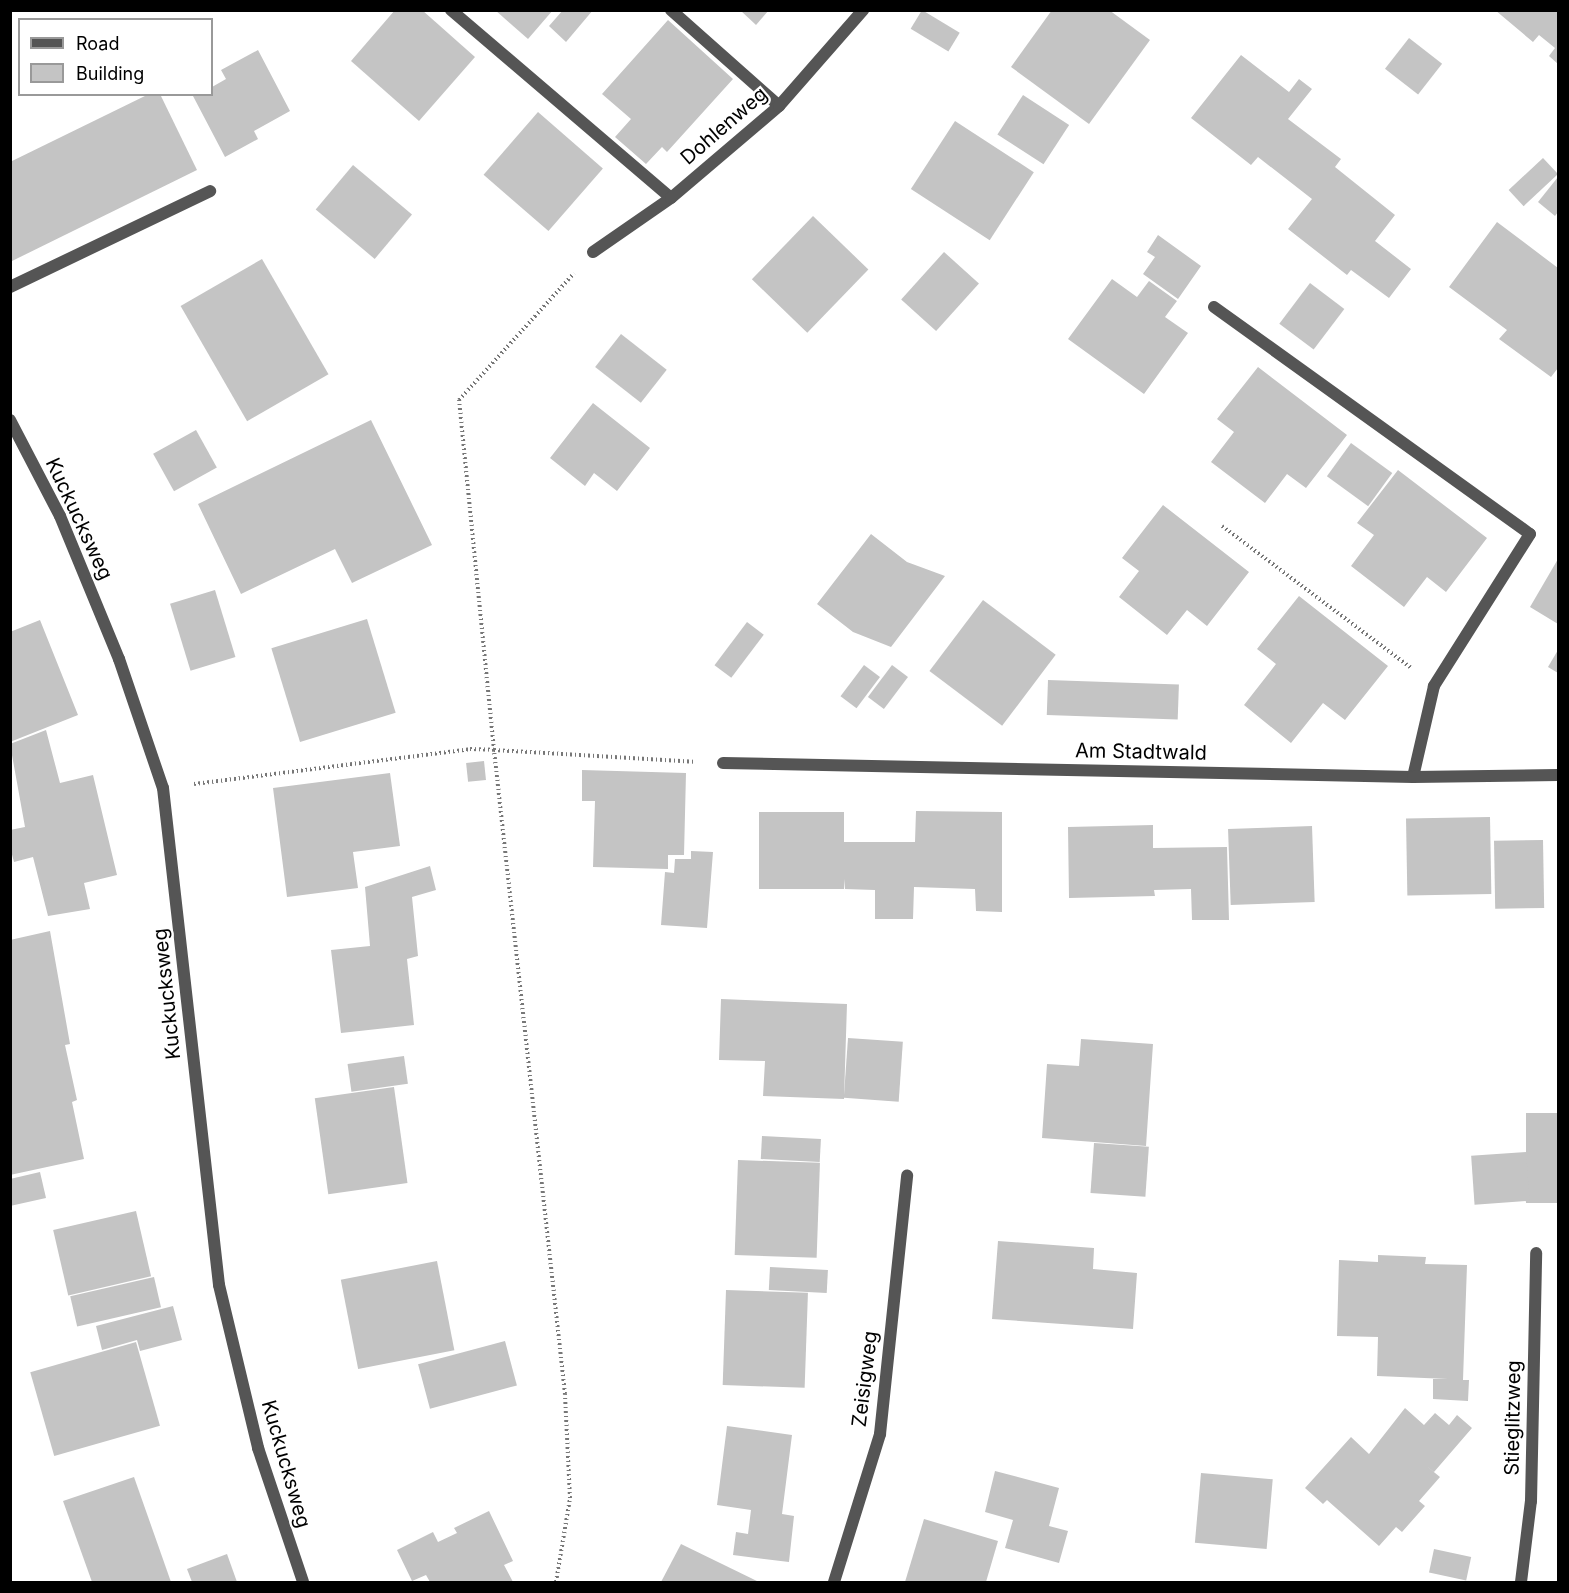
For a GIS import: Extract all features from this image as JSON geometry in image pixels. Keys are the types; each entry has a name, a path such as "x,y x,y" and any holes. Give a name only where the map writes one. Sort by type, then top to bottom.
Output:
{"street":[{"path":"451,10 671,198"},
{"path":"671,10 779,106"},
{"name":"Dohlenweg","path":"593,252 671,198 779,106 863,10"},
{"path":"10,287 210,191"},
{"path":"1214,307 1530,534 1434,686 1413,777"},
{"name":"Kuckucksweg","path":"10,420 60,516 119,658 163,788 219,1285 258,1448 303,1582"},
{"name":"Am Stadtwald","path":"723,763 1413,777 1558,775"},
{"name":"Zeisigweg","path":"834,1582 880,1434 907,1175"},
{"name":"Stieglitzweg","path":"1521,1582 1531,1501 1536,1253"}],"path":[{"path":"556,1582 570,1498 565,1394 494,750 459,400 593,252"},
{"path":"1222,526 1434,686"},
{"path":"163,788 470,749 723,763"}],"building":[{"path":"395,10 422,10 475,57 419,121 351,61"},
{"path":"495,10 553,10 528,39"},
{"path":"563,10 593,10 566,42 549,26"},
{"path":"740,10 769,10 756,25"},
{"path":"922,10 960,33 948,52 911,29"},
{"path":"1052,10 1109,10 1150,40 1089,124 1011,67"},
{"path":"1495,10 1558,10 1558,64 1549,56 1555,48 1539,35 1533,42"},
{"path":"668,20 733,79 667,152 662,147 646,164 615,137 631,119 602,94"},
{"path":"1409,38 1442,64 1418,95 1385,69"},
{"path":"258,50 290,111 254,131 258,139 225,157 193,96 213,96 213,86 226,79 221,70"},
{"path":"1241,55 1289,92 1299,79 1312,89 1288,119 1341,159 1335,167 1395,215 1375,241 1411,269 1389,298 1351,270 1347,275 1288,229 1312,199 1258,157 1251,165 1191,118"},
{"path":"1023,95 1069,125 1044,164 997,134"},
{"path":"145,96 161,96 197,170 10,262 10,162"},
{"path":"538,112 603,168 548,231 484,175"},
{"path":"955,121 1034,172 990,240 911,189"},
{"path":"1543,158 1558,174 1524,206 1509,190"},
{"path":"353,165 412,214 375,259 316,209"},
{"path":"1558,177 1558,212 1555,216 1538,202"},
{"path":"813,216 868,269 807,333 752,279"},
{"path":"1497,222 1558,268 1558,368 1551,377 1499,339 1507,330 1449,287"},
{"path":"1158,235 1201,266 1178,299 1143,274 1155,257 1147,252"},
{"path":"944,252 979,283 936,331 901,300"},
{"path":"262,259 329,374 247,421 181,306"},
{"path":"1112,279 1137,297 1149,281 1177,301 1165,317 1188,333 1144,394 1068,339"},
{"path":"1310,283 1344,309 1314,350 1279,324"},
{"path":"621,334 667,370 641,403 595,367"},
{"path":"1258,367 1347,435 1306,488 1287,474 1265,503 1211,462 1234,432 1217,419"},
{"path":"593,403 650,448 617,491 594,473 585,486 550,458"},
{"path":"371,420 432,545 352,583 335,549 241,594 198,504"},
{"path":"196,430 217,468 174,491 153,454"},
{"path":"1351,443 1392,473 1368,506 1327,476"},
{"path":"1398,470 1487,538 1446,592 1427,577 1404,607 1351,566 1374,535 1357,523"},
{"path":"1163,505 1249,572 1207,626 1187,610 1167,635 1119,597 1139,571 1122,558"},
{"path":"871,534 907,562 945,576 891,647 853,632 817,604"},
{"path":"1558,559 1558,624 1530,607"},
{"path":"215,590 235,657 191,671 170,604"},
{"path":"1299,596 1388,666 1345,720 1323,703 1291,743 1244,705 1276,664 1257,649"},
{"path":"983,600 1056,655 1002,726 929,671"},
{"path":"367,619 396,713 300,742 271,648"},
{"path":"40,620 78,715 10,742 10,632"},
{"path":"747,622 764,635 731,678 715,665"},
{"path":"1558,650 1558,673 1548,667"},
{"path":"864,665 880,677 857,708 841,696"},
{"path":"892,665 908,677 884,709 868,697"},
{"path":"1048,680 1179,685 1178,720 1047,715"},
{"path":"46,730 60,783 93,775 117,875 84,883 90,909 48,916 33,857 14,862 10,847 10,830 25,827 10,744"},
{"path":"484,761 486,780 468,782 466,763"},
{"path":"582,770 686,773 684,855 668,855 668,869 593,867 595,801 582,801"},
{"path":"390,773 400,846 353,852 358,888 287,897 273,788"},
{"path":"916,811 1002,812 1002,912 976,911 975,889 914,887 913,919 875,919 875,890 845,889 845,879 844,889 759,889 759,812 844,812 844,842 915,842"},
{"path":"1490,817 1491,894 1407,895 1406,818"},
{"path":"1153,825 1153,848 1227,847 1229,920 1192,920 1191,889 1154,890 1155,896 1069,898 1068,827"},
{"path":"1312,826 1315,902 1231,905 1228,829"},
{"path":"1543,840 1544,908 1495,909 1494,841"},
{"path":"691,851 713,852 707,928 661,925 665,872 674,873 675,859 691,859"},
{"path":"430,866 436,890 412,897 418,956 407,959 414,1025 341,1033 331,950 370,946 365,887"},
{"path":"50,931 70,1044 65,1045 77,1100 72,1102 84,1159 10,1175 10,940"},
{"path":"721,999 847,1004 844,1099 763,1096 765,1061 719,1060"},
{"path":"848,1038 903,1042 899,1102 844,1098"},
{"path":"1081,1039 1153,1044 1146,1146 1042,1138 1047,1064 1079,1066"},
{"path":"404,1056 408,1084 351,1092 348,1064"},
{"path":"394,1087 407,1183 328,1194 315,1098"},
{"path":"1526,1113 1558,1113 1558,1203 1526,1203"},
{"path":"762,1136 821,1139 820,1162 761,1159"},
{"path":"1094,1143 1149,1147 1145,1197 1091,1193"},
{"path":"1526,1152 1529,1201 1475,1205 1471,1156"},
{"path":"738,1160 820,1163 817,1258 735,1255"},
{"path":"40,1172 46,1198 10,1206 10,1179"},
{"path":"136,1211 151,1276 68,1295 53,1230"},
{"path":"998,1241 1094,1248 1093,1269 1137,1273 1133,1329 992,1319"},
{"path":"1378,1255 1426,1257 1425,1264 1467,1265 1463,1380 1469,1380 1468,1401 1433,1399 1433,1379 1448,1379 1377,1376 1378,1337 1337,1336 1339,1260 1378,1262"},
{"path":"437,1261 454,1350 358,1369 341,1280"},
{"path":"770,1267 828,1270 827,1293 769,1290"},
{"path":"154,1277 161,1307 77,1327 70,1296"},
{"path":"726,1290 808,1293 805,1388 723,1385"},
{"path":"173,1306 182,1340 140,1351 137,1340 102,1350 96,1326"},
{"path":"505,1341 517,1385 430,1409 418,1364"},
{"path":"136,1342 160,1426 54,1456 30,1372"},
{"path":"1405,1408 1424,1425 1435,1413 1449,1425 1457,1415 1472,1428 1434,1472 1424,1464 1440,1477 1419,1501 1425,1506 1402,1532 1396,1527 1379,1546 1327,1500 1323,1504 1305,1488 1351,1437 1369,1454"},
{"path":"727,1426 792,1435 782,1514 794,1516 789,1562 733,1555 736,1532 748,1534 751,1510 717,1505"},
{"path":"995,1471 1059,1488 1049,1526 1068,1531 1059,1563 1005,1548 1013,1520 985,1512"},
{"path":"1201,1473 1273,1479 1267,1549 1195,1543"},
{"path":"134,1477 171,1582 92,1582 63,1501"},
{"path":"489,1511 513,1561 504,1565 513,1582 430,1582 426,1575 412,1581 397,1550 433,1532 438,1542 457,1533 454,1528"},
{"path":"924,1519 998,1541 986,1582 905,1582"},
{"path":"681,1544 759,1582 661,1582"},
{"path":"1434,1549 1471,1557 1466,1580 1429,1572"},
{"path":"227,1554 237,1582 192,1582 187,1569"}]}
